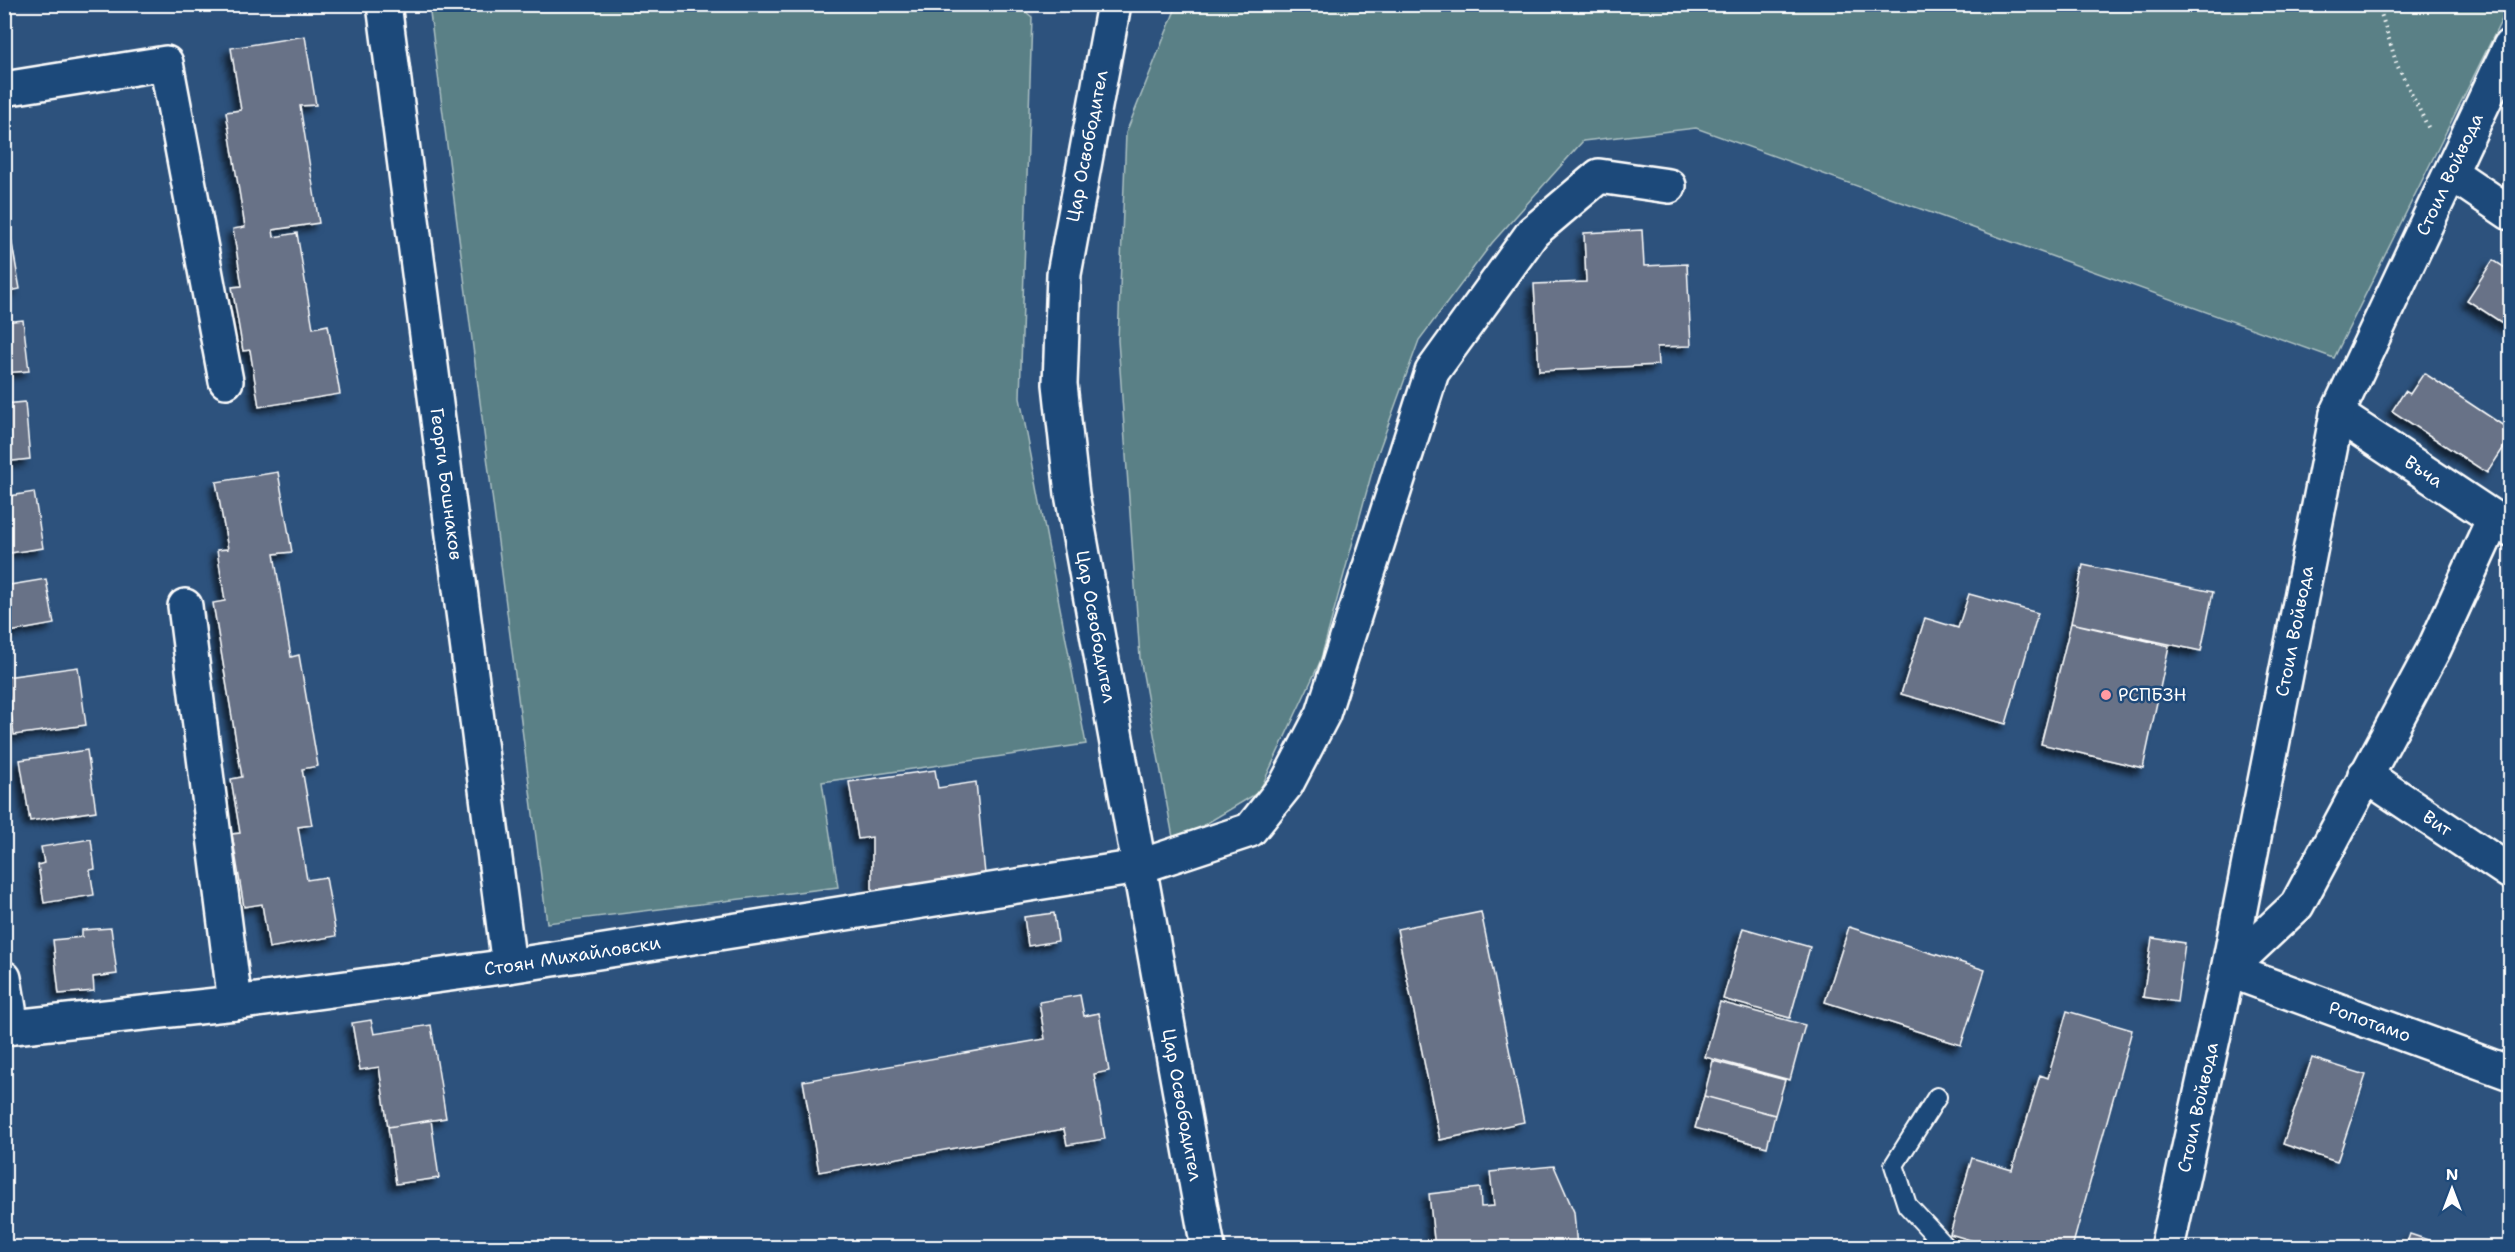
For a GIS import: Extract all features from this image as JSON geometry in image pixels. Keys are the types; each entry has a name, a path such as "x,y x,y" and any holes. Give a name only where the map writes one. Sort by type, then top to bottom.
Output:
{"street":[{"name":"Георги Бошнаков","path":"384,4 509,966"},
{"name":"Цар Освободител","path":"1114,4 1064,274 1060,384 1071,494 1208,1248"},
{"name":"Стоил Войвода","path":"2168,1248 2228,970 2337,414 2511,46"},
{"path":"4,89 166,63 226,381"},
{"path":"2451,173 2511,213"},
{"name":"Стоян Михайловски","path":"8,1028 235,1003 509,966 1138,867 1250,830 1286,785 1323,714 1432,372 1533,232 1599,176 1669,186"},
{"name":"Въча","path":"2337,414 2502,524"},
{"path":"2228,970 2298,905 2365,775 2502,524"},
{"path":"185,606 235,1003"},
{"name":"Вит","path":"2365,775 2511,872"},
{"name":"Ропотамо","path":"2228,970 2511,1073"},
{"path":"4,978 8,1028"}],"lane":[{"path":"1937,1097 1894,1165 1907,1205 1947,1248"}],"path":[{"path":"2378,4 2397,65 2451,173"}],"shaded area":[{"path":"1016,5 1039,5 1032,17"}],"green space":[{"path":"1016,4 1032,17 1020,398 1086,744 822,782 838,887 547,923 429,5"},
{"path":"1177,5 2509,5 2334,358 1696,128 1583,141 1492,243 1419,340 1375,461 1320,662 1259,792 1174,843 1140,658 1118,340 1126,133"}],"building":[{"path":"305,36 316,105 300,106 319,223 273,230 274,237 297,233 313,328 328,325 340,394 259,407 250,350 243,351 232,287 242,286 233,229 245,227 226,112 241,110 231,48"},
{"path":"2510,173 2510,193 2501,187"},
{"path":"1642,230 1644,266 1687,264 1691,346 1657,347 1658,365 1539,371 1534,284 1586,282 1584,233"},
{"path":"11,238 20,289 4,292 4,239"},
{"path":"2493,260 2510,271 2510,328 2467,300"},
{"path":"23,320 29,371 4,373 4,322"},
{"path":"2424,373 2510,430 2510,438 2487,473 2392,411 2405,391 2410,394"},
{"path":"25,402 30,459 4,462 4,404"},
{"path":"278,472 292,552 274,554 291,657 299,655 318,766 302,769 312,825 298,827 307,880 326,877 336,936 269,948 262,904 244,907 232,834 240,833 231,779 242,777 213,603 225,601 217,550 228,549 216,482"},
{"path":"34,492 43,548 4,554 4,497"},
{"path":"2083,565 2213,592 2201,651 2071,623"},
{"path":"46,579 54,624 4,633 4,586"},
{"path":"1969,594 2038,613 2006,724 1901,694 1925,618 1958,628"},
{"name":"РСПБЗН","path":"2071,623 2169,646 2143,768 2041,744"},
{"path":"78,667 86,725 14,735 6,677"},
{"path":"87,750 96,811 30,821 20,760"},
{"path":"935,770 938,788 976,782 985,874 872,891 872,837 858,839 849,782"},
{"path":"91,839 95,869 90,870 94,895 44,903 38,865 44,863 41,847"},
{"path":"1481,912 1524,1122 1440,1140 1397,929"},
{"path":"1054,913 1058,941 1028,946 1024,917"},
{"path":"1849,927 1985,970 1961,1045 1825,1002"},
{"path":"111,928 117,974 93,977 94,991 59,994 53,940 82,937 82,930"},
{"path":"1743,928 1810,947 1790,1018 1723,999"},
{"path":"2152,938 2185,943 2177,1002 2143,997"},
{"path":"1080,995 1084,1016 1099,1013 1109,1071 1094,1074 1105,1139 1067,1145 1064,1129 819,1172 803,1081 1045,1039 1039,1002"},
{"path":"1720,1002 1805,1025 1790,1080 1705,1057"},
{"path":"2067,1011 2132,1030 2072,1248 1997,1248 1950,1234 1972,1158 2012,1170 2040,1075 2048,1078"},
{"path":"371,1020 374,1034 431,1025 446,1118 388,1127 379,1067 360,1070 352,1023"},
{"path":"2312,1058 2366,1075 2337,1162 2283,1144"},
{"path":"1713,1061 1785,1080 1775,1115 1704,1096"},
{"path":"1704,1096 1775,1115 1767,1147 1695,1128"},
{"path":"431,1120 439,1178 396,1184 388,1127"},
{"path":"1554,1166 1574,1212 1577,1248 1435,1248 1429,1194 1480,1188 1481,1207 1494,1206 1490,1172"},
{"path":"2410,1234 2452,1248 2405,1248"}],"place":[{"name":"РСПБЗН","path":"2106,695"}]}
